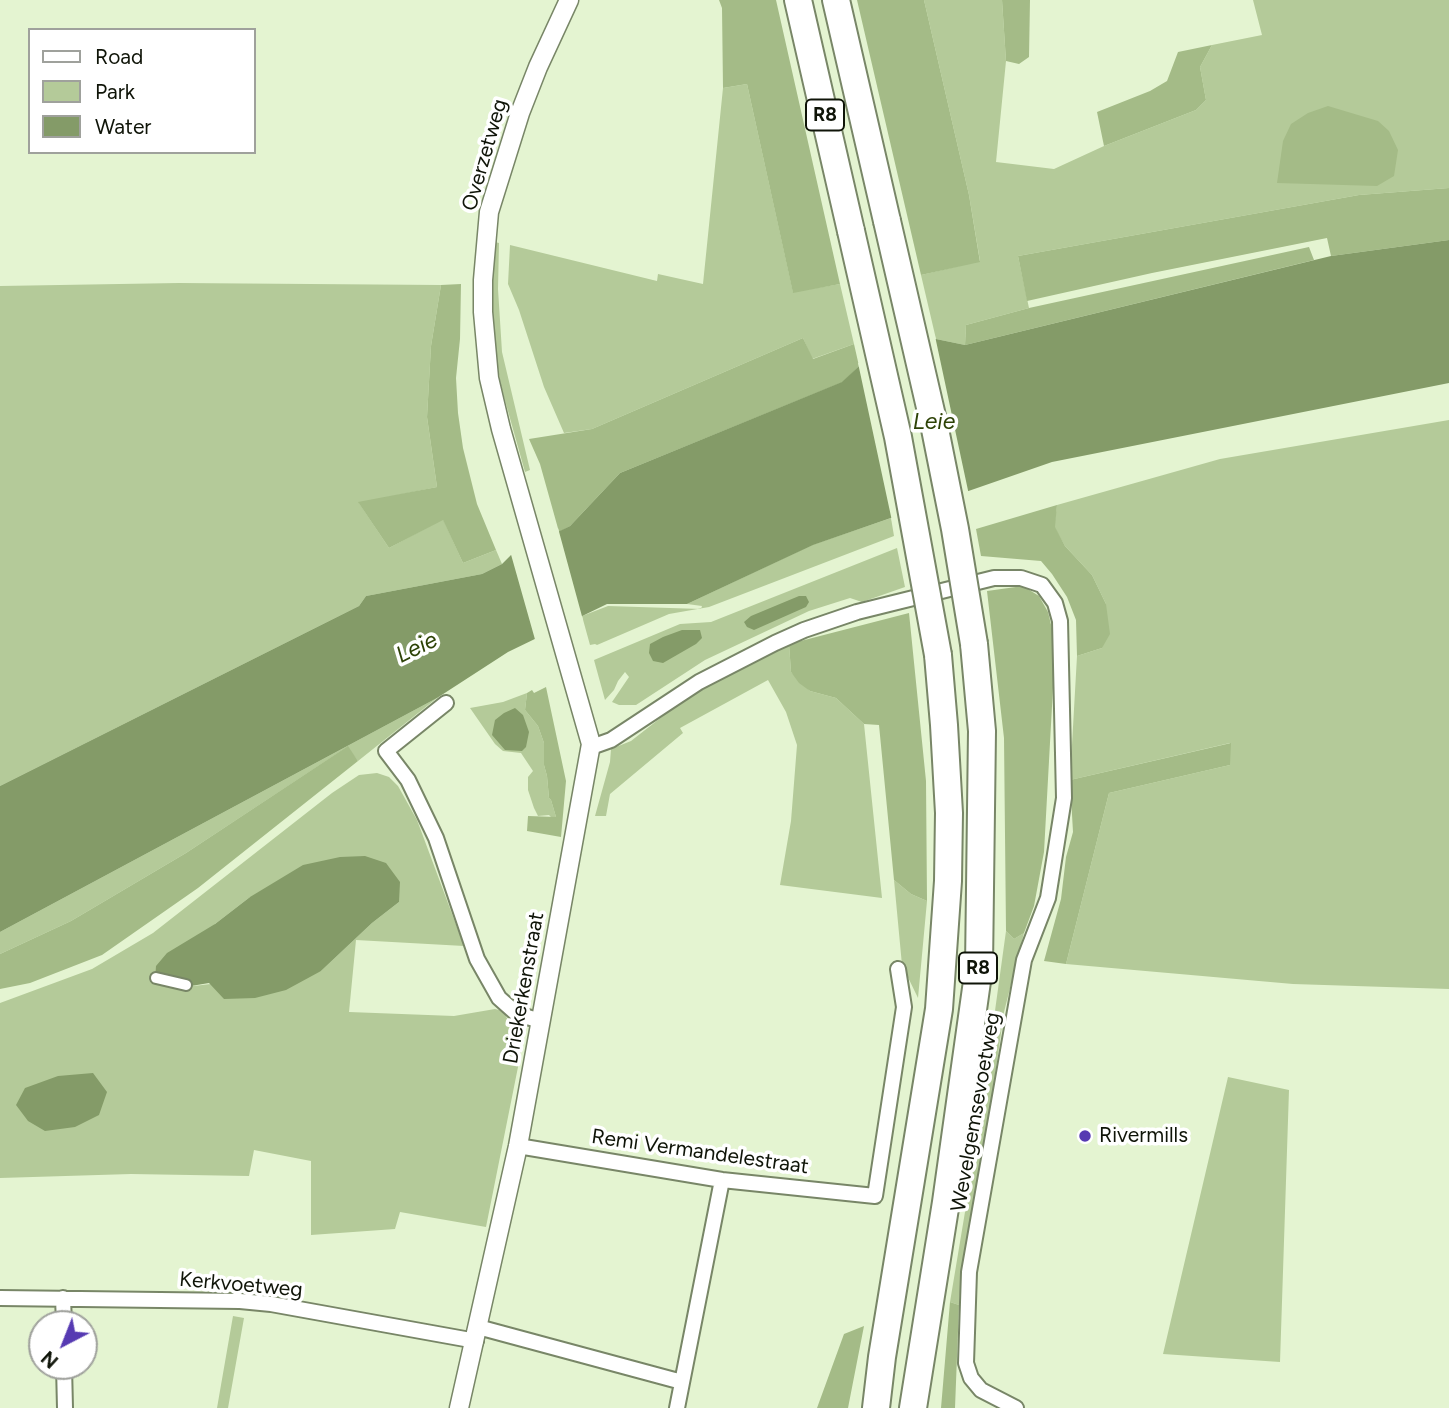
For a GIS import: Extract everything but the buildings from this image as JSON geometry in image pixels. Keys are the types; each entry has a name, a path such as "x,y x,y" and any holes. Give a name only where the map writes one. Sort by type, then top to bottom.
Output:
{"highway":[{"name":"R8","path":"798,0 898,437 938,655 949,813 948,881 940,996 876,1408"},
{"name":"R8","path":"836,0 956,529 974,644 982,731 979,967 946,1202 913,1408"}],"street":[{"name":"Overzetweg","path":"542,577 489,378 483,280 489,212 520,113 569,0"},
{"name":"Driekerkenstraat","path":"459,1408 518,1146 590,744 542,577"},
{"name":"Wevelgemsevoetweg","path":"590,744 597,745 611,740 699,682 775,643 857,612 994,578 1021,578 1042,585 1055,603 1060,621 1064,798 1048,898 1024,960 969,1272 966,1363 971,1378 981,1390 1016,1408"},
{"path":"446,703 386,751 408,780 436,838 477,959 499,998 517,1014 541,1021"},
{"name":"Remi Vermandelestraat","path":"518,1146 722,1180 876,1196 904,1007 898,969"},
{"path":"156,978 186,985"},
{"path":"677,1408 722,1180"},
{"name":"Kerkvoetweg","path":"0,1298 240,1301 271,1304 477,1334 682,1382"},
{"path":"63,1298 63,1310"},
{"path":"64,1380 65,1408"}],"green space":[{"path":"924,0 1002,0 1006,61 996,162 1054,169 1196,110 1206,100 1200,67 1212,45 1262,35 1253,0 1449,0 1449,188 1359,195 1018,256 1029,308 966,325 965,345 936,339 921,275 980,261 969,195"},
{"path":"747,84 793,292 840,284 854,344 812,359 803,338 592,429 564,433 544,387 508,284 510,245 657,281 658,274 703,284 723,88"},
{"path":"495,242 499,243 498,289 502,352 530,470 525,472 501,386 495,351 492,293"},
{"path":"179,283 441,285 431,346 427,417 437,487 359,503 389,548 443,519 463,563 496,550 502,564 482,574 366,596 359,606 0,786 0,286"},
{"path":"1449,420 1449,989 1293,984 1066,964 1109,793 1230,765 1230,743 1070,780 1077,656 1102,648 1106,604 1092,575 1065,546 1054,527 1057,505 1220,459"},
{"path":"891,518 894,536 701,608 702,606 687,604 812,545"},
{"path":"897,548 905,587 862,602 850,598 809,611 705,660 636,705 619,705 612,702 629,677 625,672 605,700 594,660 680,624 711,622"},
{"path":"608,606 698,609 669,614 597,645 590,645 582,616"},
{"path":"789,644 791,672 810,691 836,698 864,724 882,898 780,885 791,821 797,745 786,712 768,680 680,728 683,733 610,794 606,816 595,816 611,749 631,741 677,705 708,686"},
{"path":"527,693 525,710 538,726 544,743 549,798 556,817 552,818 549,815 538,816 534,808 528,790 528,777 533,771 521,753 503,751 495,744 470,708 503,702"},
{"path":"437,698 358,761 347,747 186,853 71,921 0,954 0,932"},
{"path":"377,773 389,777 398,786 417,820 464,946 356,940 349,1012 454,1016 495,1009 503,1011 516,1035 521,1052 486,1227 400,1212 395,1229 311,1235 311,1161 254,1150 249,1176 131,1174 0,1178 0,1003 92,969 153,933 332,793 359,775","holes":["250,897 399,902 372,923 321,971 185,987 215,924"]},
{"path":"894,880 911,894 927,901 918,998 902,965"},
{"path":"1006,931 1014,939 1024,933 1004,1012 959,1305 950,1302 978,1134"},
{"path":"1228,1077 1289,1090 1280,1362 1163,1354"},
{"path":"233,1316 244,1318 228,1408 217,1408"}],"shaded area":[{"path":"719,0 776,0 840,284 793,293 747,84 723,88 722,8"},
{"path":"857,0 924,0 969,195 980,262 921,275"},
{"path":"1002,0 1030,0 1029,57 1019,64 1006,61"},
{"path":"1212,45 1200,67 1206,100 1196,110 1104,146 1097,112 1150,91 1167,81 1178,52"},
{"path":"1328,106 1378,121 1389,131 1398,150 1394,176 1377,186 1277,183 1283,141 1291,124 1308,113"},
{"path":"1449,188 1449,240 1331,256 1327,238 1027,301 1018,256 1359,195"},
{"path":"1309,247 1314,260 965,345 966,325 1029,308"},
{"path":"461,284 456,378 458,413 463,448 477,504 496,550 463,563 443,520 389,548 358,502 437,487 427,417 431,346 441,285"},
{"path":"803,338 813,359 854,344 859,366 843,382 620,473 570,526 559,532 540,464 529,439 592,429"},
{"path":"1057,505 1055,527 1065,546 1092,575 1106,604 1110,634 1102,648 1077,656 1076,620 1067,597 1052,574 1041,561 981,556 976,529"},
{"path":"1023,586 1039,596 1048,612 1053,633 1053,688 1044,852 1034,906 1024,933 1014,939 1006,931 1004,738 987,591"},
{"path":"909,613 926,781 927,901 911,894 894,880 879,725 864,724 836,698 810,691 799,683 791,672 789,644"},
{"path":"546,687 566,781 561,837 527,831 528,816 556,817 549,798 544,743 538,726 525,710 527,693 532,690 534,693"},
{"path":"1231,743 1230,765 1109,793 1066,964 1044,961 1061,899 1066,857 1073,832 1070,780"},
{"path":"348,746 358,761 198,888 102,955 30,983 0,989 0,954 71,921 186,853"},
{"path":"950,1302 959,1305 955,1408 941,1408"},
{"path":"864,1326 848,1408 817,1408 844,1334"}],"water":[{"name":"Leie","path":"1449,240 1449,383 1052,462 813,545 687,604 607,604 508,652 437,698 0,932 0,786 359,606 366,596 482,574 502,564 511,555 570,526 620,473 842,382 859,366 936,339 965,345 1331,256"},
{"path":"799,596 806,596 809,602 806,607 754,630 744,622 751,616"},
{"path":"682,630 700,630 702,638 663,663 653,661 649,653 650,644"},
{"path":"515,708 523,715 529,732 526,747 522,751 505,750 492,735 495,720"},
{"path":"365,856 386,863 400,882 399,902 372,923 321,971 286,990 255,998 224,999 209,983 185,987 155,980 156,966 167,953 303,865 340,857"},
{"path":"93,1073 107,1092 99,1115 75,1127 45,1131 28,1121 16,1105 25,1088 58,1076"}],"pier":[{"path":"935,336 969,495 892,521 858,363"},
{"path":"558,528 583,620 536,643 510,551"}],"place":[{"name":"Rivermills","path":"1085,1136"}]}
